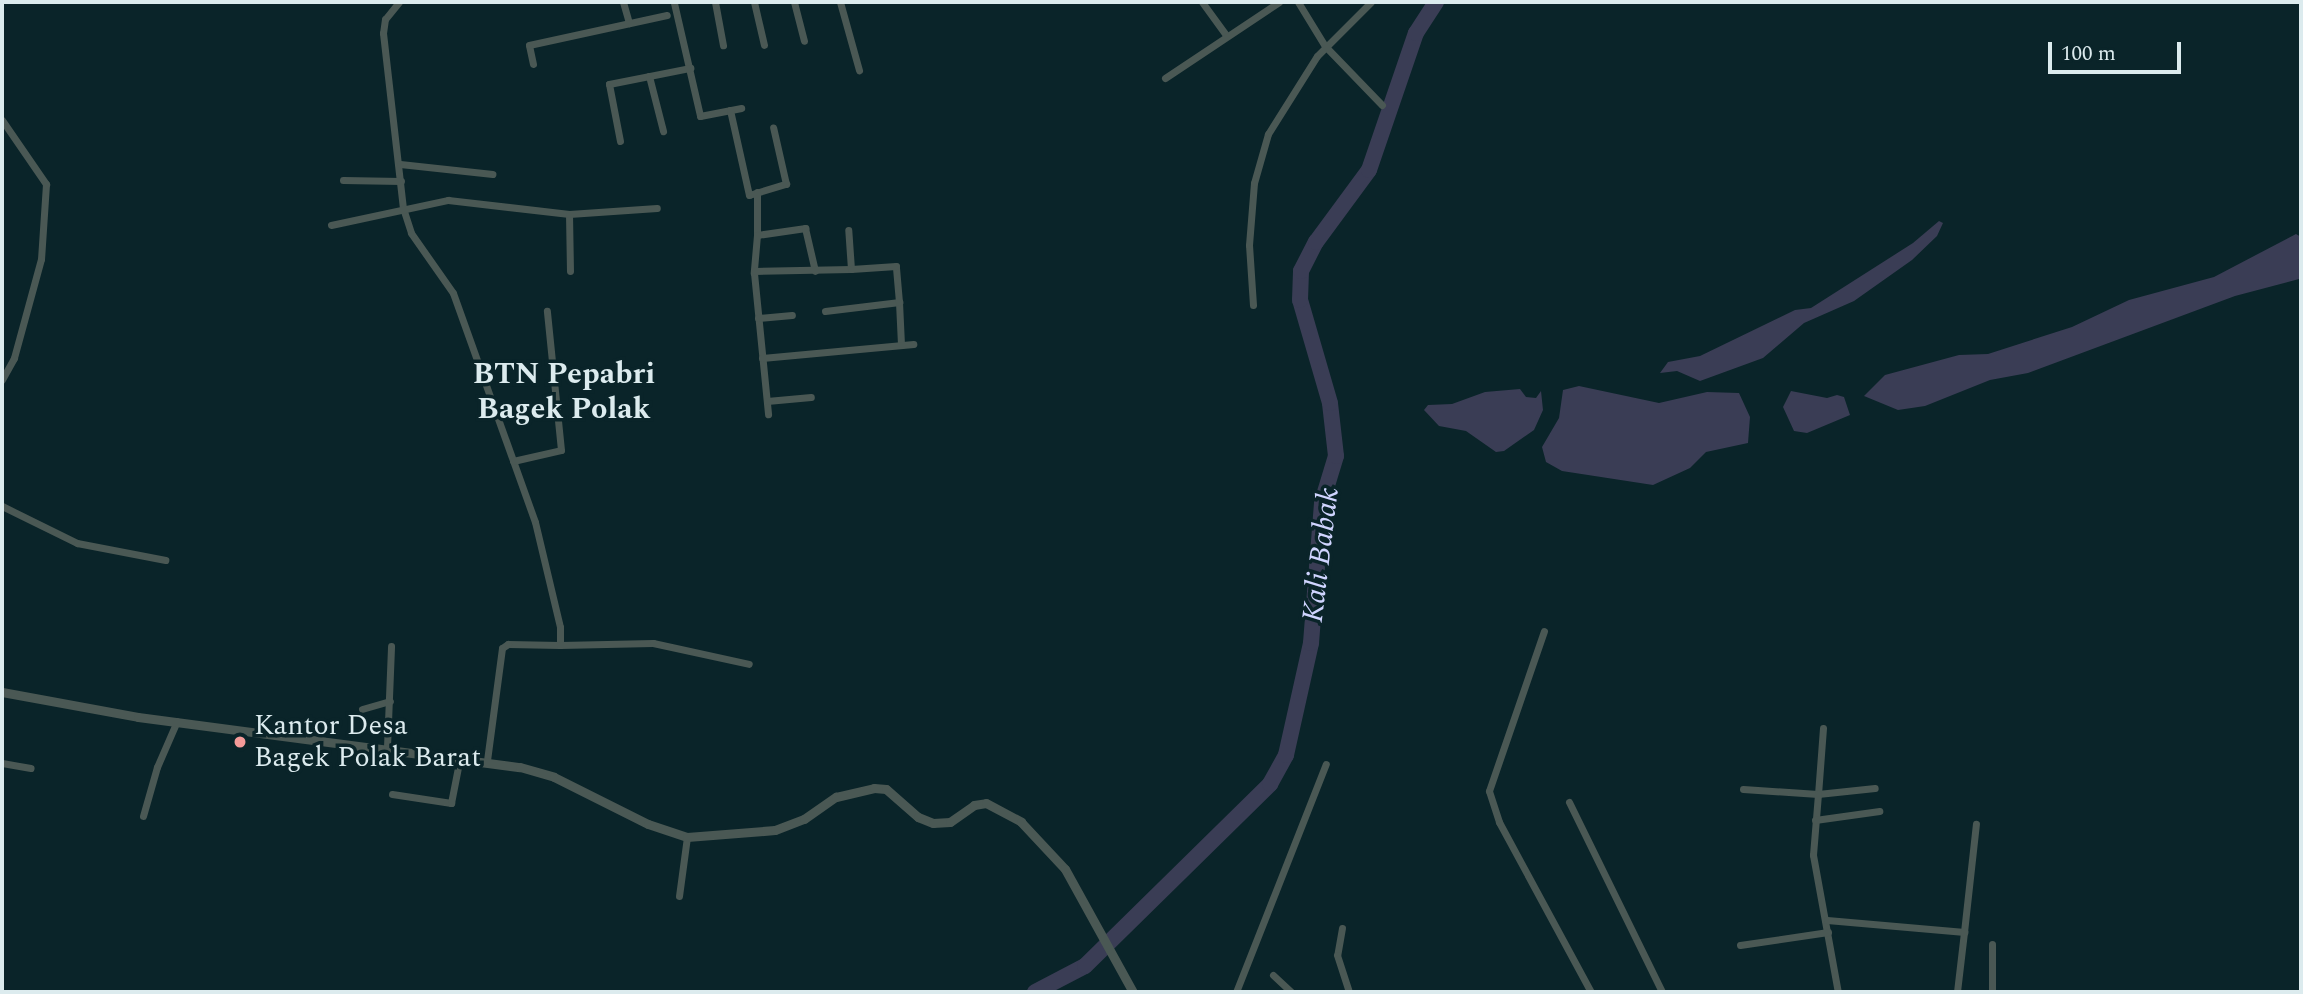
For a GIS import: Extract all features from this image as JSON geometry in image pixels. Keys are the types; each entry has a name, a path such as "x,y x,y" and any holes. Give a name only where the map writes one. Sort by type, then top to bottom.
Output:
{"street":[{"path":"399,2 385,19 383,33 403,208 414,238 449,283 513,461 549,575 561,645"},
{"path":"623,2 629,23"},
{"path":"680,2 672,2 700,116 741,108"},
{"path":"715,2 723,45"},
{"path":"754,2 764,46"},
{"path":"794,2 804,41"},
{"path":"840,2 859,70"},
{"path":"1202,2 1226,35"},
{"path":"1166,78 1226,35 1279,2"},
{"path":"1298,2 1325,46 1382,106"},
{"path":"1253,305 1250,246 1256,170 1275,121 1325,46 1371,2"},
{"path":"533,64 529,46 667,15"},
{"path":"620,142 609,84 690,68"},
{"path":"649,76 663,131"},
{"path":"730,110 749,195 786,184 773,127"},
{"path":"2,120 46,184 41,259 17,349 2,380"},
{"path":"400,164 492,174"},
{"path":"343,180 401,181"},
{"path":"757,192 754,271 768,414"},
{"path":"331,225 403,208 458,200 569,214 657,208"},
{"path":"569,214 570,271"},
{"path":"757,235 805,228 815,271"},
{"path":"848,230 851,269"},
{"path":"754,271 815,271 896,266 901,345"},
{"path":"825,311 899,302"},
{"path":"513,461 561,450 547,311"},
{"path":"758,318 792,315"},
{"path":"762,358 913,344"},
{"path":"766,401 811,397"},
{"path":"2,506 81,545 165,560"},
{"path":"1544,631 1489,790 1512,848 1591,992"},
{"path":"487,760 502,648 508,644 653,643 749,664"},
{"path":"387,747 391,646"},
{"path":"2,692 177,722 487,760 554,777 648,824 687,837 775,830 804,819 836,797 868,789 886,789 918,817 940,824 986,803 1021,822 1046,846 1074,883 1091,919 1133,992"},
{"path":"362,709 390,701"},
{"path":"143,816 157,767 177,722"},
{"path":"1823,728 1813,855 1827,920 1838,992"},
{"path":"392,794 451,803 460,757"},
{"path":"2,763 32,768"},
{"path":"1236,992 1326,764"},
{"path":"1743,789 1818,794 1875,788"},
{"path":"1569,802 1662,992"},
{"path":"1815,820 1879,811"},
{"path":"1957,992 1976,824"},
{"path":"679,896 687,837"},
{"path":"1827,920 1964,932"},
{"path":"1342,928 1337,955 1349,992"},
{"path":"1740,944 1828,932"},
{"path":"1992,944 1992,992"},
{"path":"1273,975 1291,992"}],"water":[{"path":"1939,221 1943,223 1937,236 1912,260 1854,301 1804,323 1763,358 1700,381 1677,371 1660,373 1668,362 1700,356 1795,310 1811,308 1913,243"},
{"path":"2296,234 2301,237 2299,279 2235,296 2028,373 1990,380 1925,406 1898,410 1864,396 1885,375 1959,355 1988,354 2072,327 2129,300 2214,277"},
{"path":"1579,386 1659,403 1707,392 1739,393 1750,417 1748,443 1706,452 1690,468 1653,485 1562,471 1546,462 1542,447 1559,418 1563,390"},
{"path":"1520,389 1526,397 1536,398 1541,391 1543,410 1534,430 1504,451 1496,452 1466,431 1439,426 1424,410 1428,405 1452,404 1485,392"},
{"path":"1791,391 1827,398 1837,395 1844,397 1850,415 1807,433 1794,431 1783,407"}],"waterway":[{"name":"Kali Babak","path":"1035,992 1085,966 1270,784 1286,755 1311,643 1322,502 1336,456 1330,403 1300,300 1301,271 1316,242 1369,170 1416,33 1436,2"}],"place":[{"name":"Kantor Desa Bagek Polak Barat","path":"240,742"}],"district":[{"name":"BTN Pepabri Bagek Polak","path":"564,391"}]}
